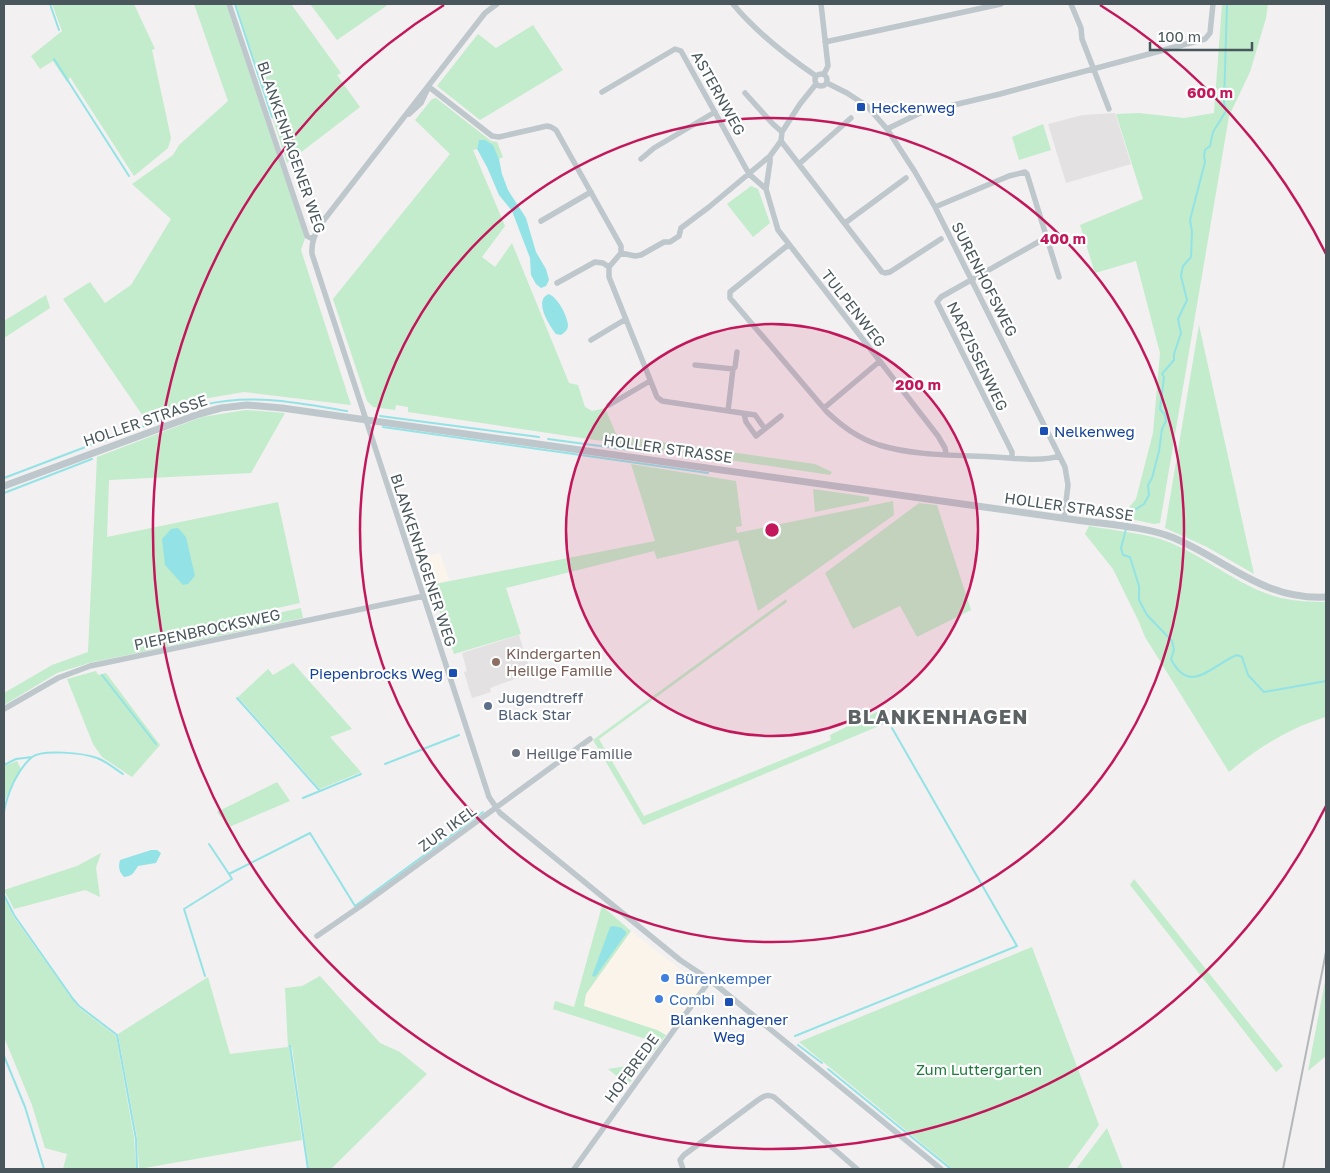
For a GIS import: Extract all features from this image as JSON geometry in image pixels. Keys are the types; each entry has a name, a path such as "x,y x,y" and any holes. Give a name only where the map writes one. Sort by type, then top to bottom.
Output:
{"street":[{"name":"BLANKENHAGENER WEG","path":"229,4 307,236 313,239 312,254 478,764 489,797 495,808 680,960 710,980 942,1169"},
{"path":"313,239 320,225 405,117 421,103 428,87 485,13 497,4"},
{"path":"733,4 756,28 796,62 816,76"},
{"path":"821,4 828,66 824,74"},
{"path":"825,42 982,6 1001,4"},
{"path":"1071,4 1081,28 1082,39 1109,109"},
{"path":"887,129 920,113 1205,39 1210,34 1213,4"},
{"name":"ASTERNWEG","path":"602,92 678,49 681,51 750,174"},
{"path":"816,76 824,74"},
{"path":"816,84 822,86 827,82 824,74"},
{"path":"622,253 635,256 641,255 664,242 670,242 679,236 681,228 770,156 781,141 782,132 816,84 816,76"},
{"name":"SURENHOFSWEG","path":"827,82 867,106 887,129 935,207 1065,467 1067,478 1064,518"},
{"path":"428,87 492,136 499,137 547,126 556,130 621,246 622,253 610,267 609,277 657,397 662,401 755,415 765,429"},
{"path":"746,93 782,132"},
{"path":"641,159 654,148 714,112"},
{"path":"799,164 851,118"},
{"path":"781,141 882,272 885,273 941,239"},
{"path":"766,189 770,156"},
{"path":"935,207 1009,176 1025,172 1059,277"},
{"path":"750,174 766,189"},
{"path":"845,223 906,178"},
{"name":"TULPENWEG","path":"766,189 774,223 788,245 938,436 945,448 946,454"},
{"path":"541,221 591,192"},
{"path":"972,280 1040,241 1047,239"},
{"path":"788,245 730,292 730,298 824,408 842,426 857,436 878,445 926,453 1012,458 1053,458 1059,456"},
{"path":"557,283 594,262 603,263 610,267"},
{"name":"NARZISSENWEG","path":"972,280 941,297 937,302 1012,452 1012,458"},
{"path":"591,340 626,320"},
{"path":"728,410 737,352"},
{"path":"824,408 880,361"},
{"path":"695,365 733,369"},
{"path":"609,405 650,381"},
{"name":"HOLLER STRASSE","path":"4,486 199,414 221,408 247,405 365,418 1121,526 1174,538 1264,587 1298,596 1326,597"},
{"path":"744,414 746,422 756,436 781,416"},
{"name":"PIEPENBROCKSWEG","path":"4,709 58,678 90,666 424,596"},
{"name":"ZUR IKEL","path":"317,936 590,739"},
{"name":"HOFBREDE","path":"574,1169 710,980"},
{"path":"683,1169 680,1160 684,1156 758,1100 770,1095 822,1137 857,1169"}],"shaded area":[{"path":"1115,113 1131,164 1066,183 1048,124 1083,115"},
{"path":"440,553 449,580 425,586 416,559"},
{"name":"Kindergarten Heilige Familie","path":"519,635 531,673 490,688 491,692 472,698 464,672 467,671 462,653"},
{"path":"631,931 700,985 700,989 666,1035 657,1030 583,1006 586,994"}],"green space":[{"path":"52,4 134,4 155,49 152,50 171,138 168,148 134,176 70,77 67,82 53,61 40,69 31,56 62,31"},
{"path":"194,4 226,4 305,238 301,250 351,405 244,392 197,400 145,419 63,299 90,282 105,303 131,285 171,219 132,184 173,155 179,145 228,101"},
{"path":"236,4 291,4 341,73 337,75 360,107 287,163"},
{"path":"310,4 389,4 337,40"},
{"path":"1222,4 1268,4 1266,18 1250,72 1229,116 1160,523 1154,524 1121,517 1136,499 1153,433 1160,353 1136,261 1095,273 1080,225 1143,199 1116,114 1139,113 1184,118 1214,113"},
{"path":"533,25 563,70 480,120 437,86 478,34 496,48"},
{"path":"436,98 491,141 497,142 503,157 499,159 493,146 479,141 477,149 473,150 505,226 482,257 495,267 512,243 569,383 578,385 585,407 592,411 605,408 617,436 815,464 832,472 830,475 408,412 408,407 396,405 395,410 373,407 367,401 333,299 450,154 415,120 432,99"},
{"path":"1043,124 1051,150 1019,160 1012,137"},
{"path":"751,186 758,189 770,223 753,237 727,204"},
{"path":"46,295 50,308 4,338 4,321"},
{"path":"1199,325 1254,574 1207,547 1165,528"},
{"path":"246,410 285,413 251,473 109,480 107,537 278,502 300,603 259,612 260,617 301,608 303,618 89,663 57,673 4,705 4,693 52,665 88,652 97,457 202,417"},
{"path":"631,464 736,481 742,526 736,527 737,533 893,501 894,515 758,611 738,540 657,559 654,551 506,588 521,634 454,654 433,591 427,592 425,586 655,541"},
{"path":"813,489 869,497 869,501 815,512"},
{"path":"919,503 937,505 971,610 917,637 900,606 853,629 825,573"},
{"path":"1089,526 1141,535 1171,543 1252,587 1281,598 1309,602 1326,602 1326,717 1287,732 1251,755 1229,772 1145,637 1113,569 1085,534"},
{"path":"786,599 787,602 599,739 644,816 831,740 830,735 885,708 886,723 643,825 593,740"},
{"path":"293,663 352,729 330,737 361,772 320,789 238,697 268,669 273,675"},
{"path":"96,671 98,675 106,673 160,745 132,777 102,757 93,744 67,679"},
{"path":"17,761 21,769 6,797 4,807 4,766"},
{"path":"277,782 290,801 229,827 217,812"},
{"path":"101,853 96,868 100,897 85,890 14,909 4,890 77,866"},
{"path":"1134,879 1283,1066 1276,1072 1130,885"},
{"path":"4,897 13,916 78,1007 116,1036 134,1138 136,1169 63,1169 67,1154 45,1148 32,1105 4,1037"},
{"path":"602,906 631,931 586,994 584,1006 657,1030 666,1035 628,1085 608,1069 627,1066 649,1040 553,1009 555,1001 574,1007"},
{"name":"Zum Luttergarten","path":"1032,947 1099,1125 1067,1169 953,1169 799,1042"},
{"path":"320,976 380,1043 400,1052 427,1074 331,1169 309,1169 292,1047 289,1047 302,1140 139,1169 137,1137 118,1034 208,977 230,1054 288,1047 285,988 302,986"},
{"path":"1326,976 1326,1056 1308,1071"},
{"path":"1107,1128 1123,1169 1076,1169"}],"water":[{"path":"479,140 485,140 493,145 508,190 526,218 536,252 546,269 549,280 546,286 541,288 536,284 531,275 530,258 512,211 499,195 477,149"},
{"path":"549,294 559,303 567,321 567,328 561,335 556,334 542,307 544,297"},
{"path":"178,528 186,537 195,576 188,584 183,585 165,565 162,539 171,529"},
{"path":"151,850 157,850 161,853 156,863 138,866 131,875 124,877 119,869 120,860"},
{"path":"610,927 622,928 626,934 595,977 592,976"}],"waterway":[{"path":"50,4 59,30"},
{"path":"235,4 272,117"},
{"path":"1127,524 1129,518 1136,509 1144,504 1149,495 1148,485 1152,478 1162,429 1166,421 1165,415 1160,409 1164,377 1162,374 1174,360 1174,354 1181,333 1178,319 1187,300 1181,276 1183,266 1191,257 1192,232 1190,220 1205,162 1205,150 1210,146 1213,132 1226,111 1224,103 1227,4"},
{"path":"54,59 129,176"},
{"path":"203,405 221,401 275,400 347,411"},
{"path":"104,441 190,409"},
{"path":"380,416 539,437"},
{"path":"383,427 708,473"},
{"path":"548,439 652,453"},
{"path":"4,478 96,443"},
{"path":"4,493 92,459"},
{"path":"1126,529 1121,548 1123,555 1130,557 1139,586 1139,600 1147,615 1172,641 1174,650 1171,659 1178,670 1186,676 1202,675 1237,655 1242,657 1248,675 1264,692 1326,681"},
{"path":"102,675 156,744"},
{"path":"237,698 320,791"},
{"path":"795,1036 1017,946 892,728"},
{"path":"385,764 459,735"},
{"path":"4,812 10,790 17,775 27,762 37,755 54,752 91,756 104,761 123,774"},
{"path":"4,765 16,759 32,757"},
{"path":"303,798 361,774"},
{"path":"209,844 229,874 310,833 355,906 483,812"},
{"path":"205,976 184,909 232,879 229,874"},
{"path":"4,895 14,915 73,999 79,1006 117,1035 136,1139 137,1169"},
{"path":"798,1045 822,1063"},
{"path":"290,1046 308,1169"},
{"path":"4,1056 25,1107 44,1169"},
{"path":"828,1069 951,1169"}],"railway":[{"path":"1283,1169 1326,952"}],"place":[{"name":"Heckenweg","path":"861,107"},
{"name":"Nelkenweg","path":"1044,431"},
{"name":"Kindergarten Heilige Familie","path":"496,662"},
{"name":"Piepenbrocks Weg","path":"453,673"},
{"name":"Jugendtreff Black Star","path":"488,706"},
{"name":"Heilige Familie","path":"516,753"},
{"name":"Bürenkemper","path":"665,978"},
{"name":"Combi","path":"659,999"},
{"name":"Blankenhagener Weg","path":"729,1002"}],"district":[{"name":"BLANKENHAGEN","path":"938,716"}]}
